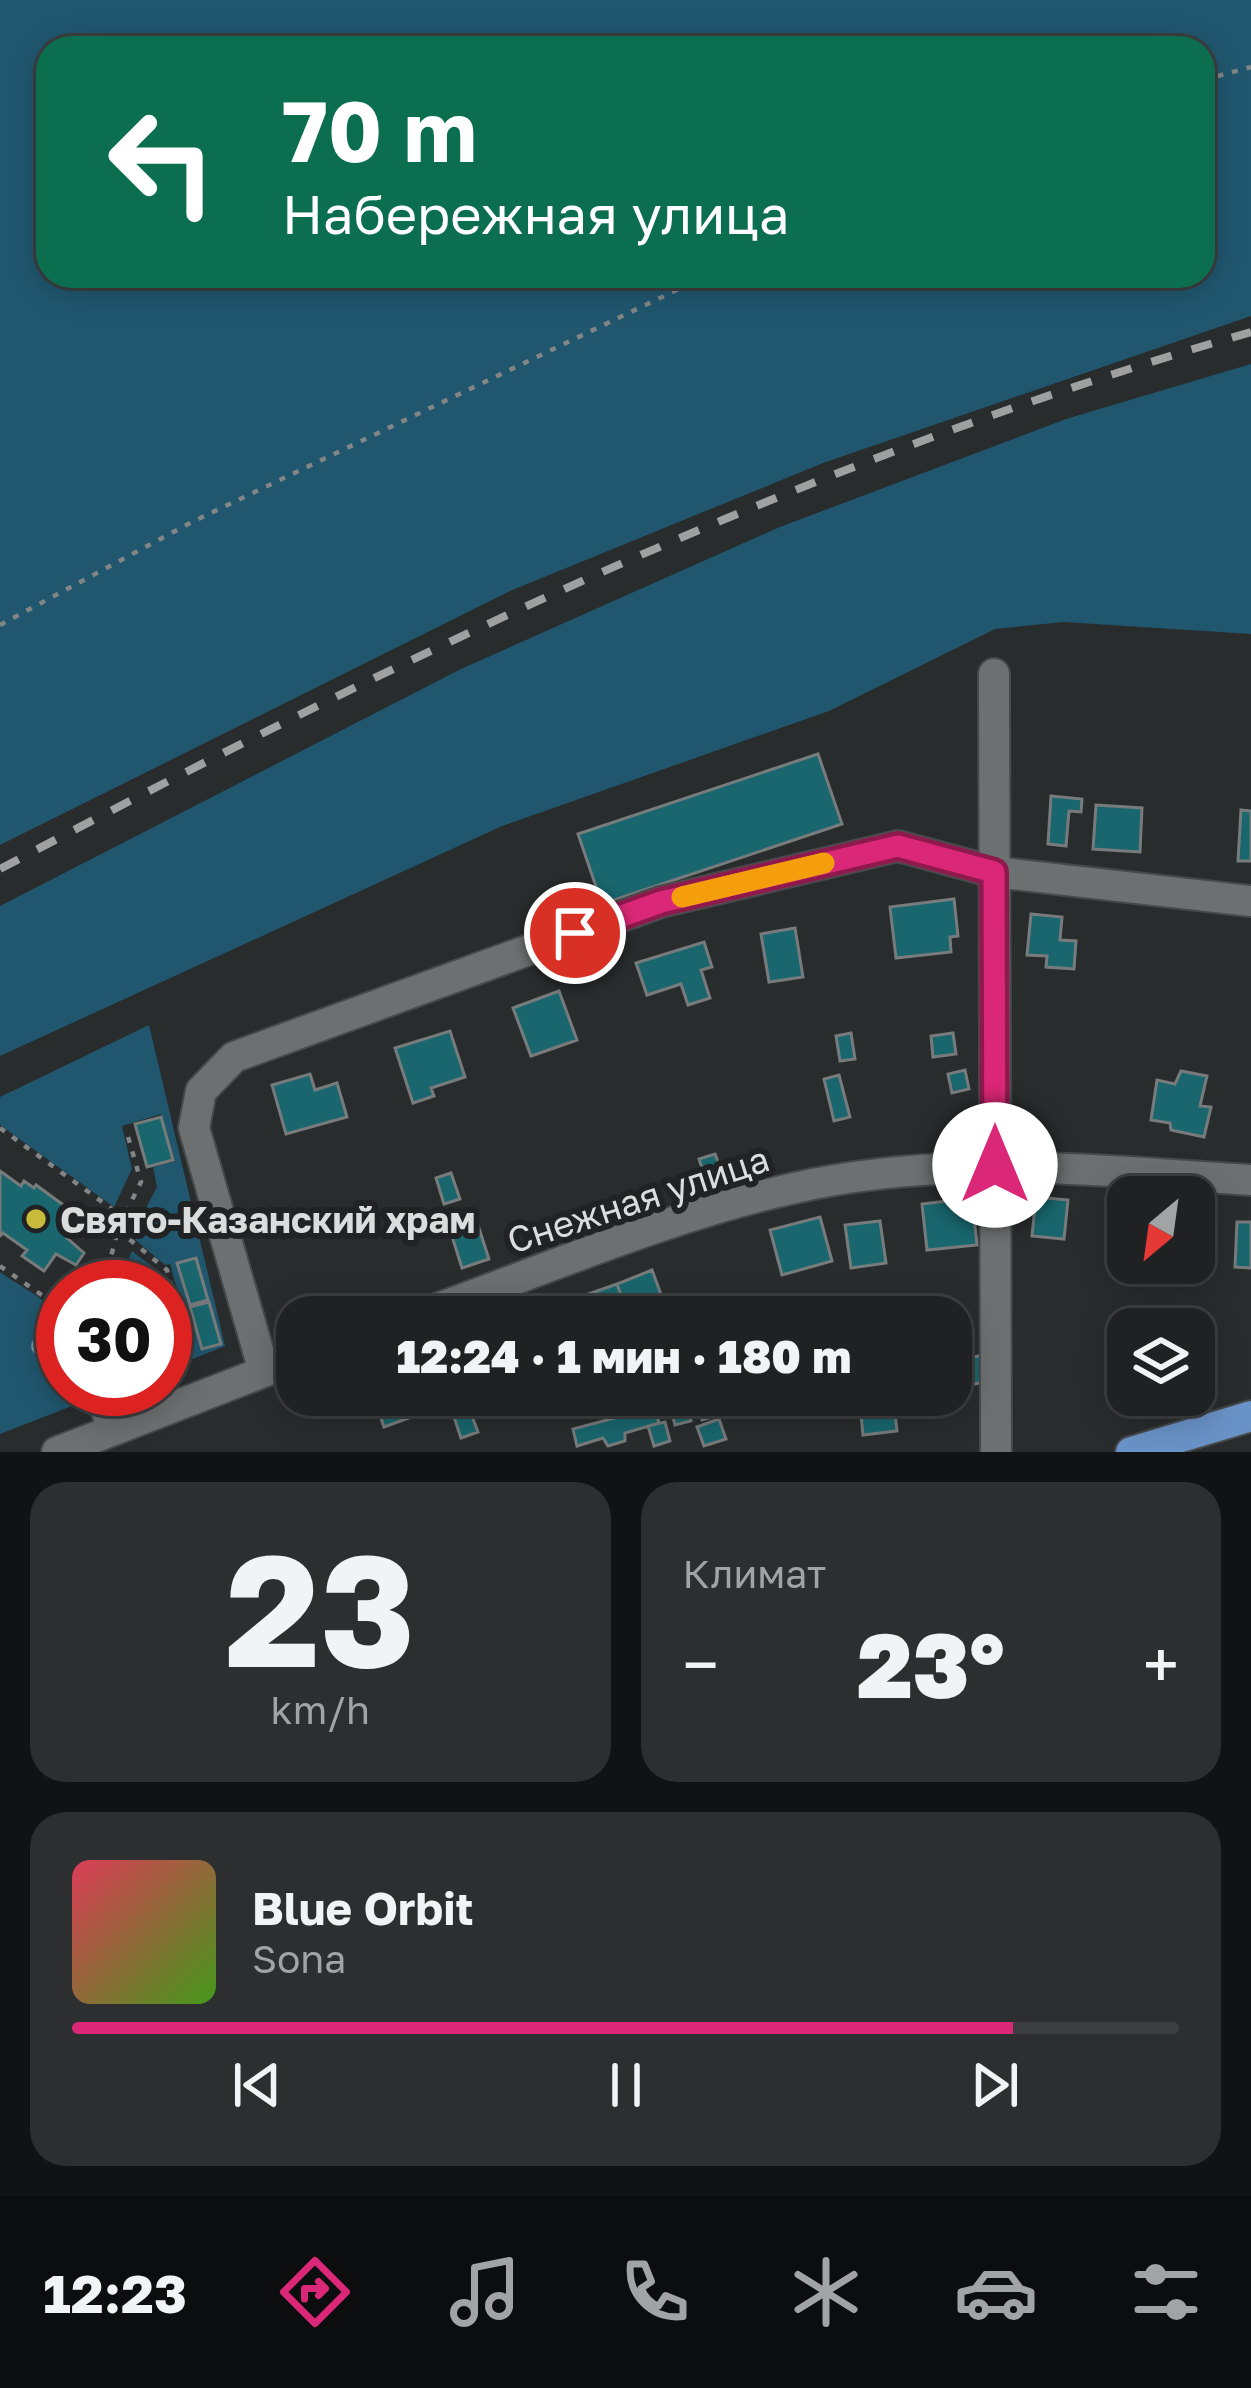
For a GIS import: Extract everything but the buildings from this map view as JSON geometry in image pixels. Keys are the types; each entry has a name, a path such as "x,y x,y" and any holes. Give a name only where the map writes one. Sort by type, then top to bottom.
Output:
{"main road":[{"path":"1131,1452 1251,1416"}],"street":[{"path":"994,674 996,1452"},
{"path":"264,1371 194,1128 201,1091 234,1058 661,902 898,846 994,872 1251,901"},
{"name":"Снежная улица","path":"473,1296 713,1210 816,1184 995,1165 1251,1180"},
{"path":"57,1452 276,1367"},
{"path":"109,1416 114,1430"}],"path":[{"path":"1215,77 1251,68"},
{"path":"0,625 192,522 681,288"},
{"path":"0,1128 112,1209 119,1228 156,1260"},
{"path":"110,1260 140,1182 127,1133"},
{"path":"0,1266 36,1291"}],"shaded area":[{"path":"0,0 1251,0 1251,316 823,463 510,591 0,845"},
{"path":"1251,364 1251,634 1064,622 995,629 829,711 502,826 0,1056 0,906 461,669 780,527 1066,419"},
{"path":"149,1025 225,1346 192,1359 192,1260 159,1260 131,1236 157,1187 153,1167 175,1161 161,1114 122,1126 132,1169 114,1207 0,1125 0,1097"},
{"path":"0,1272 36,1296 36,1416 46,1416 0,1434"}],"railway":[{"path":"0,869 457,639 768,501 927,439 1251,332"}],"slow traffic":[{"path":"682,897 824,863"}],"place":[{"name":"Свято-Казанский храм","path":"36,1219"}],"route":[{"path":"575,933 661,902 898,846 931,851 958,864 994,872 995,1165"}]}
